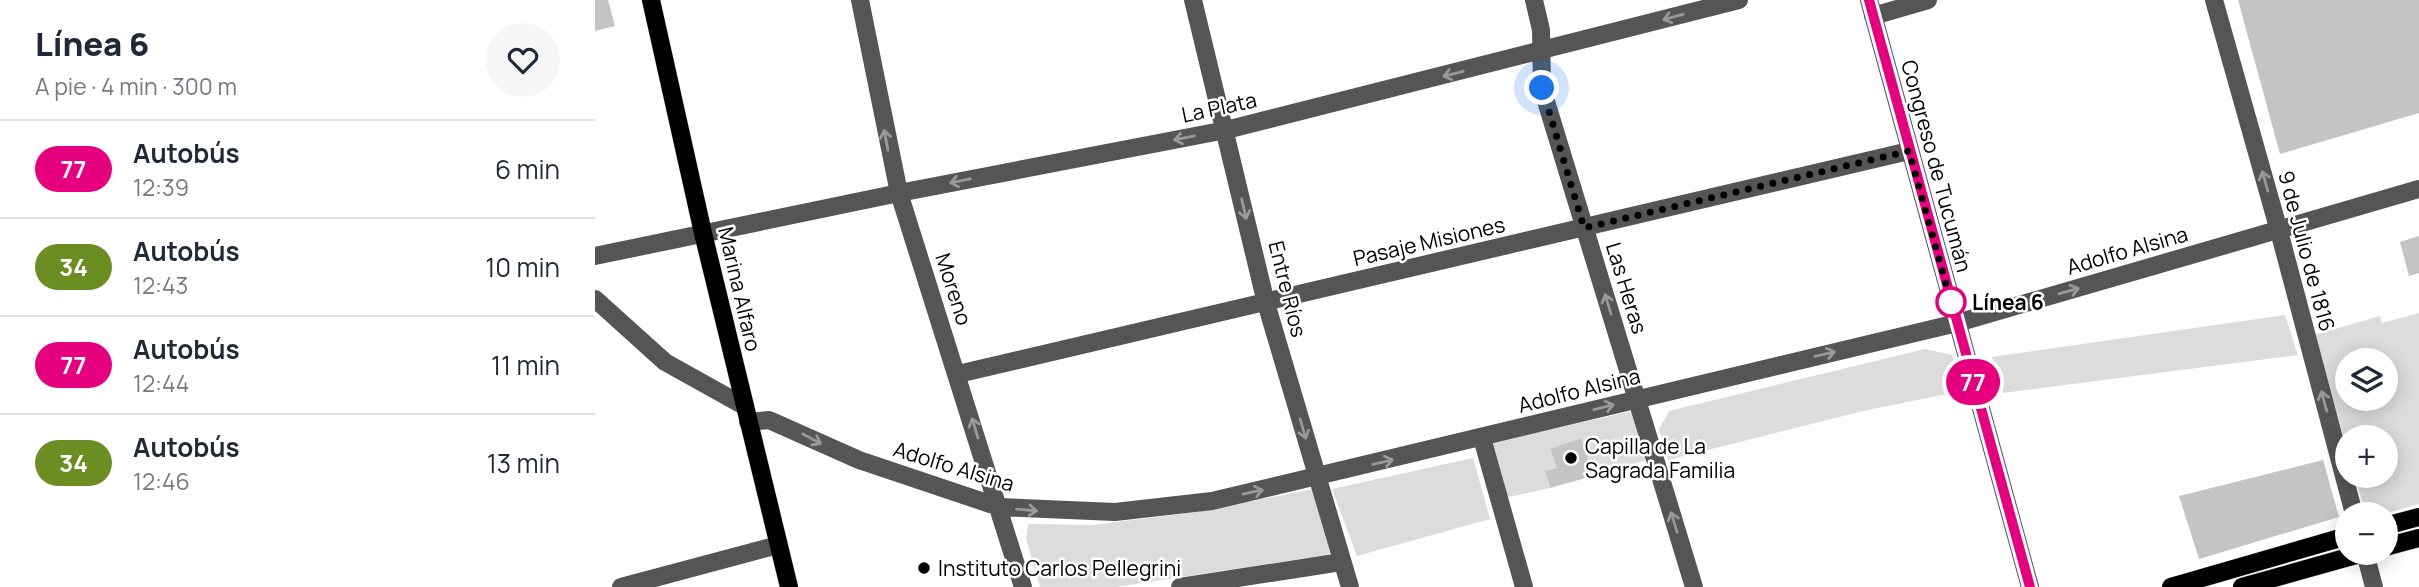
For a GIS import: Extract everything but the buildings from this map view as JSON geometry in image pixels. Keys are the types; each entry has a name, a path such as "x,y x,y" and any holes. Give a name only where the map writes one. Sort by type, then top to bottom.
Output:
{"main road":[{"name":"Marina Alfaro","path":"651,0 703,233 789,587"},
{"path":"2398,523 2419,517"},
{"path":"2398,544 2419,538"},
{"path":"2171,587 2335,539"},
{"path":"2242,587 2335,561"}],"street":[{"name":"Moreno","path":"860,0 899,193 1023,587"},
{"name":"Entre Ríos","path":"1193,0 1266,303 1350,587"},
{"name":"Las Heras","path":"1534,0 1540,19 1542,88 1694,587"},
{"name":"La Plata","path":"595,256 899,193 1226,130 1739,0"},
{"path":"1871,8 1928,0"},
{"name":"9 de Julio de 1816","path":"2214,0 2351,502"},
{"name":"Congreso de Tucumán","path":"1871,8 2030,587"},
{"name":"Pasaje Misiones","path":"958,374 1909,151"},
{"name":"Adolfo Alsina","path":"746,414 769,420 859,460 999,507 1061,512 1161,508 1212,501 1317,478 1957,323 2419,189"},
{"path":"595,299 665,362 746,414"},
{"path":"1482,438 1524,587"},
{"path":"621,587 778,545"},
{"path":"1181,587 1341,562"},
{"path":"2368,565 2374,587"}],"shaded area":[{"path":"2419,313 2419,504 2398,510 2398,502 2363,502 2358,488 2398,488 2398,425 2340,425 2336,411 2398,411 2398,348 2335,348 2335,408 2314,335 2380,316 2382,323"},
{"path":"2285,315 2298,355 2003,393 1992,357"},
{"path":"1925,349 1952,355 1962,391 1863,411 1668,460 1659,429 1669,411"},
{"path":"1633,411 1647,460 1593,476 1581,438 1550,449 1557,468 1545,471 1550,488 1505,498 1489,443"},
{"path":"1473,458 1490,519 1357,556 1332,489"},
{"path":"1313,489 1332,554 1116,587 1040,587 1026,539 1028,524 1093,525 1196,512"}],"bus line":[{"name":"77","path":"1869,0 2030,587"}],"place":[{"name":"Línea 6","path":"1951,302"},
{"name":"Capilla de La Sagrada Familia","path":"1571,458"},
{"name":"Instituto Carlos Pellegrini","path":"924,568"}],"route":[{"path":"1542,88 1584,228 1909,151 1951,302"}]}
